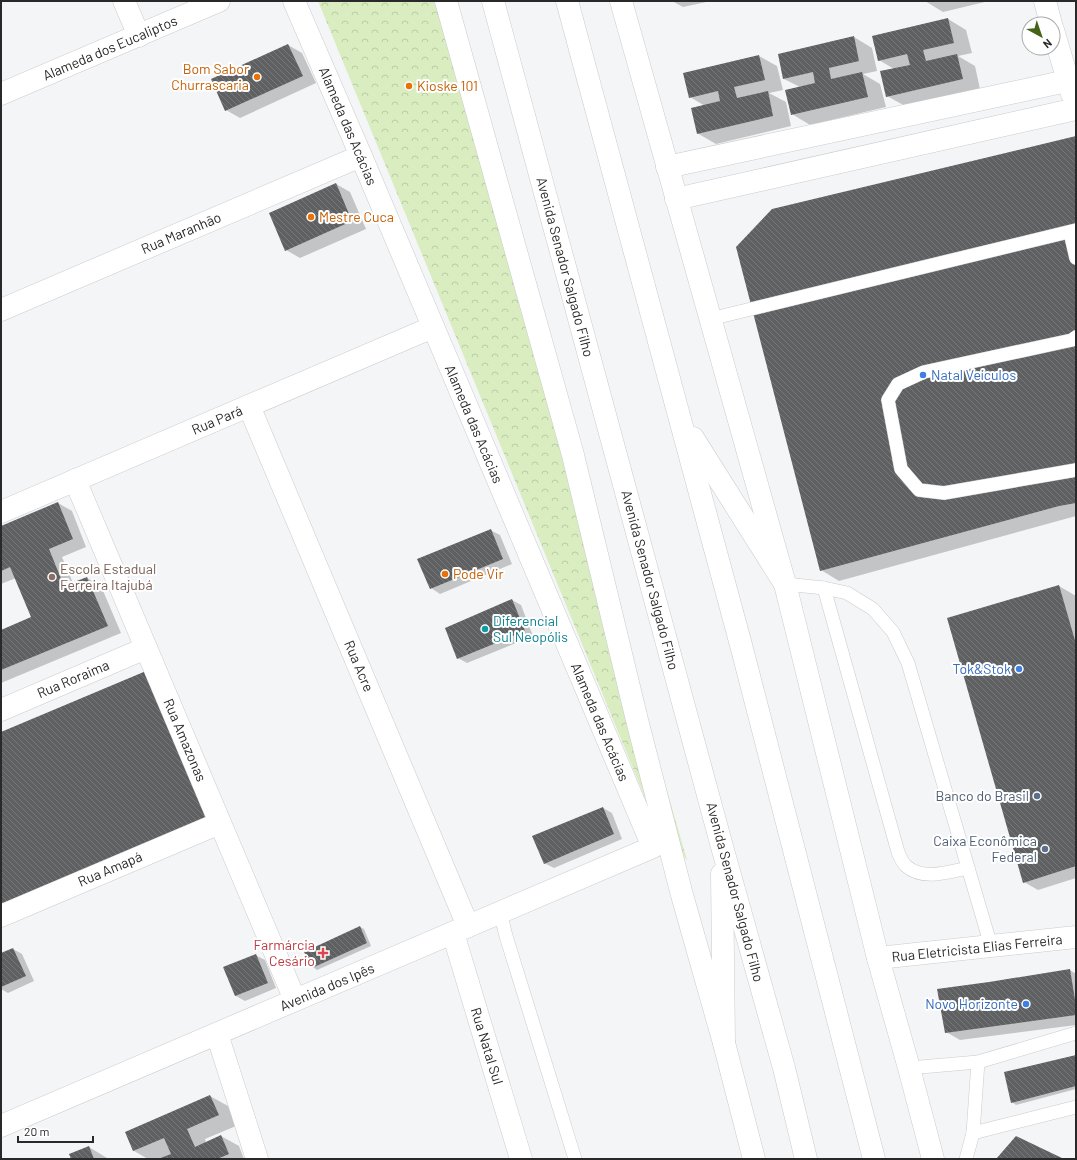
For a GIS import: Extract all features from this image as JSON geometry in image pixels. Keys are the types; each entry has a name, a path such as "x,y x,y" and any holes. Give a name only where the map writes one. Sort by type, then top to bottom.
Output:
{"main road":[{"path":"124,1 139,36"},
{"name":"Alameda dos Eucaliptos","path":"1,94 219,1"},
{"name":"Alameda das Acácias","path":"294,1 653,847"},
{"path":"446,1 573,455 637,720 682,895 724,1043 754,1159"},
{"name":"Avenida Senador Salgado Filho","path":"493,1 721,843 784,1068 806,1159"},
{"path":"567,1 739,637 874,1159"},
{"path":"621,1 785,584 878,958 933,1159"},
{"path":"1045,1 1049,16"},
{"path":"1061,51 1072,80 1076,106"},
{"path":"667,167 1072,80"},
{"path":"676,199 1076,109"},
{"name":"Rua Maranhão","path":"1,310 361,156"},
{"name":"Rua Pará","path":"1,512 433,327"},
{"name":"Rua Acre","path":"249,406 461,929"},
{"path":"681,421 785,584"},
{"name":"Rua Amazonas","path":"75,480 295,1000"},
{"name":"Rua Roraima","path":"1,710 146,648"},
{"name":"Rua Amapá","path":"1,916 220,822"},
{"path":"721,843 724,1043"},
{"name":"Avenida dos Ipês","path":"1,1126 653,847"},
{"name":"Rua Natal Sul","path":"461,929 521,1159"},
{"name":"Rua Eletricista Elias Ferreira","path":"878,958 1076,937"},
{"path":"217,1034 257,1159"}],"lane":[{"path":"710,319 1073,231 1076,258"},
{"path":"1076,337 1072,340 924,372 898,384 888,400 901,469 918,490 944,493 1076,470"},
{"path":"785,584 824,588 847,593 873,609 893,632 908,663 991,946"},
{"path":"824,588 898,852 905,865 918,873 934,874 968,868"},
{"path":"500,912 506,936 575,1159"},
{"path":"909,1068 978,1062 1076,1033"},
{"path":"966,1159 974,1134 978,1062"},
{"path":"974,1134 1076,1107"}],"green space":[{"path":"318,1 439,1 687,860 667,840 651,812"}],"building":[{"path":"948,18 954,43 923,50 926,61 957,54 963,79 886,97 880,71 910,65 907,54 878,61 872,36"},
{"path":"854,36 859,61 829,68 831,79 862,72 868,97 791,115 785,90 815,83 813,72 783,79 778,54"},
{"name":"Bom Sabor Churrascaria","path":"288,44 303,76 225,111 211,79"},
{"path":"759,55 765,80 734,87 737,98 768,91 773,116 697,134 691,108 720,101 718,91 689,98 683,73"},
{"name":"Natal Veículos","path":"1076,136 1076,503 1059,506 820,571 736,247 772,209"},
{"name":"Mestre Cuca","path":"336,183 352,221 285,251 269,213"},
{"path":"58,502 73,539 49,549 64,586 87,577 108,626 1,670 1,630 31,617 10,567 1,571 1,526"},
{"name":"Pode Vir","path":"491,529 503,559 430,589 417,559"},
{"path":"1059,585 1076,644 1076,866 1023,883 947,618"},
{"name":"Diferencial Sul Neopólis","path":"512,599 525,631 457,659 445,628"},
{"path":"146,671 207,820 1,909 1,732"},
{"path":"603,807 614,834 544,864 532,836"},
{"path":"360,926 367,943 312,968 304,952"},
{"path":"13,948 26,976 1,987 1,953"},
{"path":"256,954 268,983 235,996 223,967"},
{"name":"Novo Horizonte","path":"1070,969 1076,1015 945,1033 937,989"},
{"path":"1076,1055 1076,1086 1011,1103 1004,1072"},
{"path":"210,1095 219,1115 187,1129 195,1147 221,1135 229,1154 217,1159 158,1159 171,1154 164,1138 133,1151 125,1132"},
{"path":"1016,1136 1064,1159 996,1159"},
{"path":"89,1146 94,1159 71,1159 69,1154"}],"place":[{"name":"Bom Sabor Churrascaria","path":"257,77"},
{"name":"Kioske 101","path":"409,86"},
{"name":"Mestre Cuca","path":"311,217"},
{"name":"Natal Veículos","path":"923,375"},
{"name":"Pode Vir","path":"445,574"},
{"name":"Escola Estadual Ferreira Itajubá","path":"52,577"},
{"name":"Diferencial Sul Neopólis","path":"485,629"},
{"name":"Tok&Stok","path":"1019,669"},
{"name":"Banco do Brasil","path":"1037,796"},
{"name":"Caixa Econômica Federal","path":"1045,849"},
{"name":"Farmárcia Cesário","path":"323,953"},
{"name":"Novo Horizonte","path":"1026,1004"}]}
